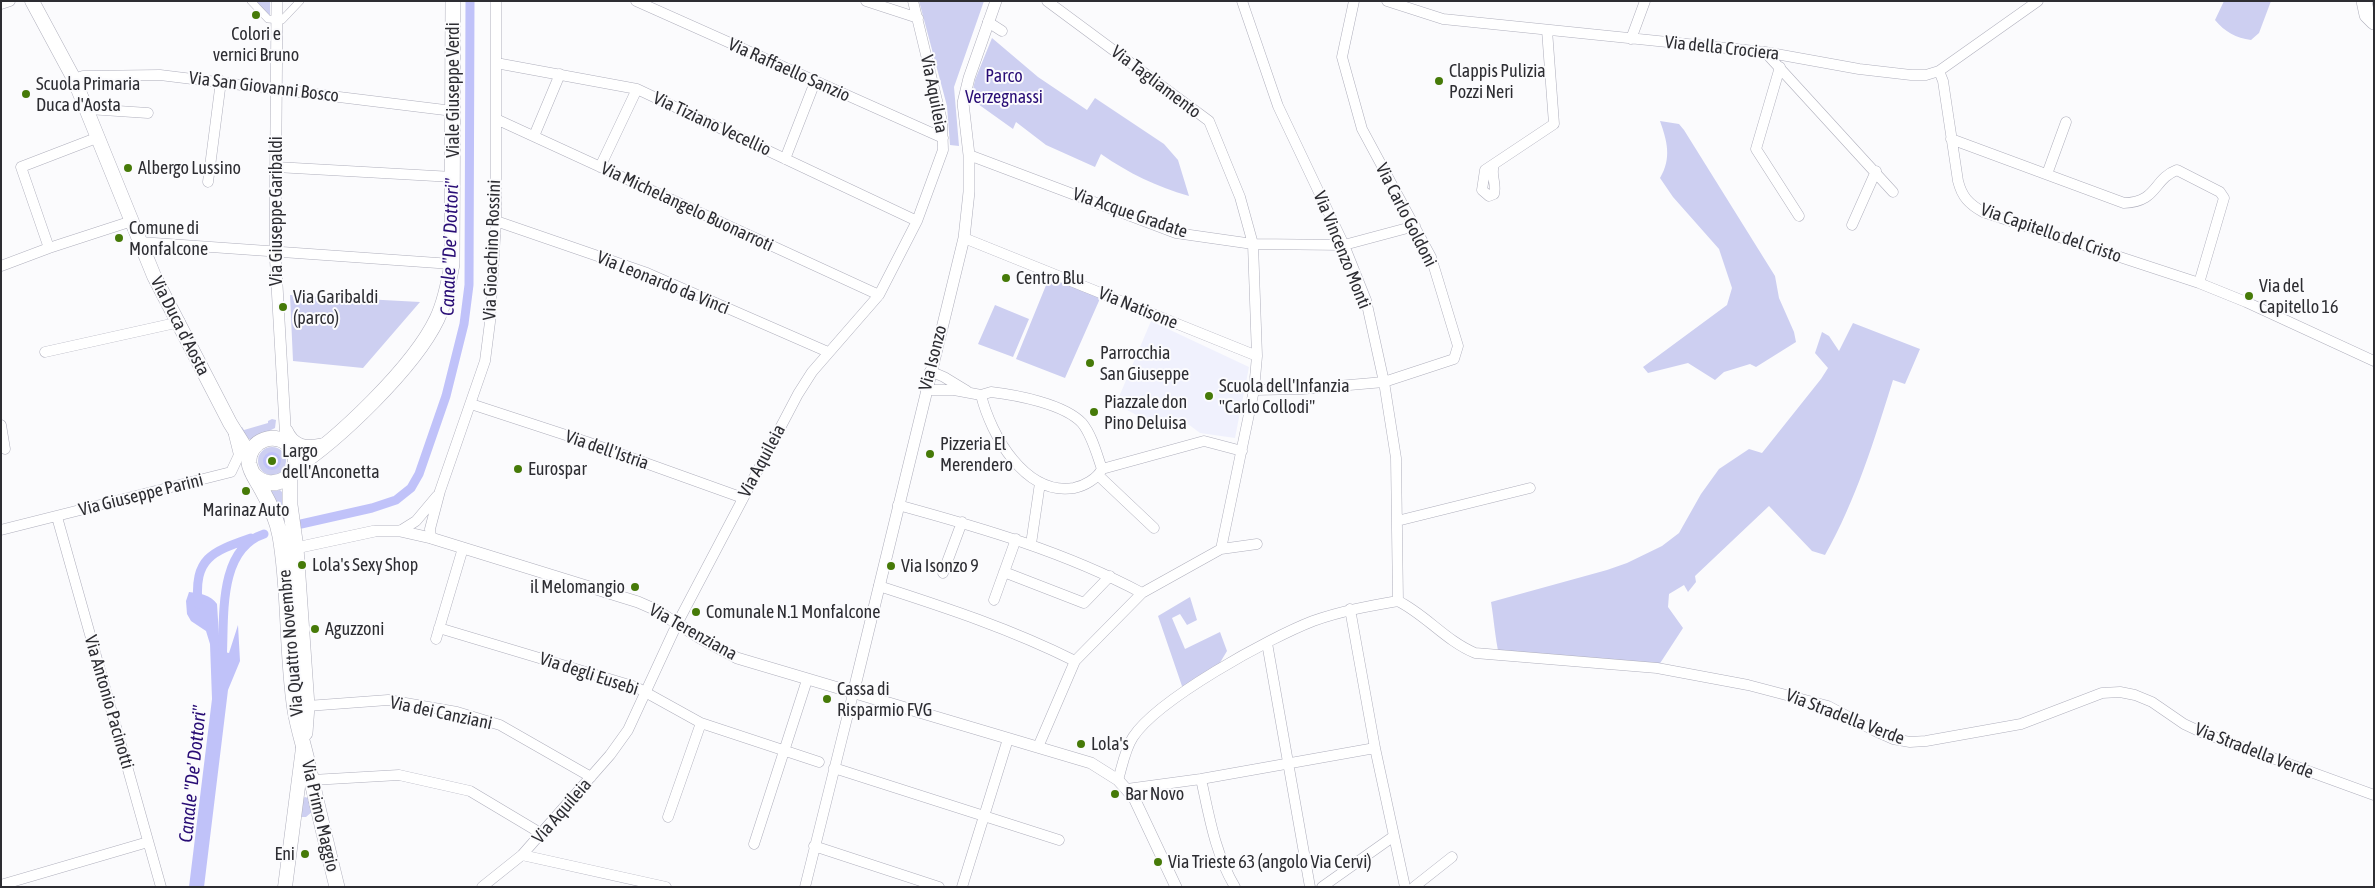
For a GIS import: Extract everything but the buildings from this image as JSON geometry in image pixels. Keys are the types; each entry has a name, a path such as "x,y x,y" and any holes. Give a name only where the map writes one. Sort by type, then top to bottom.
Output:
{"main road":[{"name":"Via Duca d'Aosta","path":"32,1 88,109 154,276 180,322 251,465"},
{"name":"Viale Giuseppe Verdi","path":"325,445 407,365 438,318 446,292 452,264 453,1"},
{"path":"2364,1 2367,15 2374,22"},
{"path":"265,496 251,465 256,444 265,439 277,438 303,452 325,445"},
{"path":"288,445 295,458 292,472 290,505 296,548"},
{"path":"251,465 262,481 272,484 284,480 325,445"},
{"path":"290,505 300,477 325,445"},
{"name":"Via Quattro Novembre","path":"265,496 276,521 282,552 295,709 304,744"},
{"name":"Via Quattro Novembre","path":"296,548 307,706 304,744"},
{"path":"285,887 304,744"},
{"name":"Via Primo Maggio","path":"304,744 337,887"}],"street":[{"path":"1,4 10,1"},
{"path":"251,1 268,19 276,20 282,20 300,1"},
{"name":"Via Giuseppe Garibaldi","path":"277,1 276,250 284,421"},
{"name":"Via Gioachino Rossini","path":"430,538 430,529 440,491 485,361 490,322 496,221 496,1"},
{"name":"Via Raffaello Sanzio","path":"636,1 943,138"},
{"path":"866,1 918,18"},
{"name":"Via Aquileia","path":"482,887 522,855 542,834 628,730 677,624 798,394 828,352 878,295 917,221 943,150 943,138 942,121 913,1"},
{"name":"Via Isonzo","path":"853,694 930,371 964,238 969,192 969,154 962,103 996,1"},
{"name":"Via Tagliamento","path":"1047,1 1209,121 1240,197 1253,244 1257,356 1254,390 1221,548"},
{"name":"Via Vincenzo Monti","path":"1242,1 1278,106 1344,245 1366,300 1384,382 1396,458 1398,600"},
{"name":"Via Carlo Goldoni","path":"1354,1 1342,57 1362,129 1431,257 1458,346 1454,358 1384,382"},
{"name":"Via della Crociera","path":"1387,1 1443,19 1765,52 1858,69 1911,75 1939,71 2038,1"},
{"path":"1631,39 1645,1"},
{"path":"988,22 1002,31"},
{"path":"1494,165 1554,124 1547,30"},
{"path":"1765,52 1876,171 1893,192"},
{"name":"Via Tiziano Vecellio","path":"496,62 637,89 917,221"},
{"path":"1780,67 1756,148 1799,216"},
{"name":"Via Capitello del Cristo","path":"1939,71 1943,81 1962,194 1969,204 1984,212 2199,283 2246,302 2374,361"},
{"path":"534,136 560,74"},
{"name":"Via San Giovanni Bosco","path":"74,79 83,76 160,75 453,111"},
{"path":"208,182 221,81"},
{"path":"784,158 815,82"},
{"path":"600,167 637,89"},
{"path":"88,109 148,113"},
{"name":"Via Michelangelo Buonarroti","path":"496,119 878,295"},
{"path":"2047,174 2066,122"},
{"path":"49,248 21,166 99,137"},
{"path":"1952,139 2124,203 2134,203 2150,197 2168,174 2177,170 2220,192 2224,198 2199,283"},
{"name":"Via Acque Gradate","path":"969,154 1176,233 1253,244 1344,245 1414,226"},
{"path":"276,167 452,177"},
{"path":"1852,225 1876,171"},
{"path":"1,266 132,221"},
{"name":"Via Leonardo da Vinci","path":"496,221 647,273 828,352"},
{"name":"Via Natisone","path":"964,238 1257,356"},
{"path":"140,242 276,250 452,264"},
{"path":"45,352 180,322"},
{"path":"930,371 968,391"},
{"path":"1254,390 1303,389 1384,382"},
{"path":"926,390 968,391 981,394 991,392 1002,393 1040,402 1071,414 1083,424 1101,473 1154,528"},
{"path":"981,394 986,416 1014,462 1040,483 1060,490 1079,487 1101,473 1204,441 1242,451"},
{"name":"Via dell'Istria","path":"471,404 587,442 743,498"},
{"path":"284,421 294,441 300,445 325,445"},
{"path":"284,421 288,445"},
{"path":"231,424 239,455 231,472"},
{"path":"1,425 5,449"},
{"path":"231,472 251,465"},
{"name":"Via Giuseppe Parini","path":"1,530 231,472"},
{"path":"1031,544 1040,483"},
{"path":"1397,521 1530,488"},
{"name":"Via Gioachino Rossini","path":"400,531 416,521 430,506 440,491"},
{"path":"265,496 278,513 288,542 296,548"},
{"path":"898,504 1016,538 1110,576 1142,593"},
{"name":"Via Antonio Pacinotti","path":"57,516 161,887"},
{"path":"943,573 962,522"},
{"name":"Via Terenziana","path":"296,548 374,531 400,531 430,538 638,602 654,609 737,658 853,694 1091,763 1118,780 1134,798 1176,887"},
{"path":"994,600 1016,538"},
{"path":"1038,747 1075,661 1142,593 1221,548 1257,544"},
{"path":"436,639 463,548"},
{"path":"1004,572 1084,603 1110,576"},
{"path":"880,586 983,619 1075,661"},
{"path":"1118,780 1132,739 1144,723 1186,691 1266,643 1312,622 1350,609 1398,600"},
{"name":"Via Stradella Verde","path":"1398,600 1414,608 1460,646 1475,652 1657,668 1748,685 1828,706 1874,731 1893,739 1910,742 1926,741 2021,724 2102,694 2136,695 2152,702 2184,724 2201,732 2374,795"},
{"path":"1350,609 1375,748 1405,887"},
{"name":"Via degli Eusebi","path":"439,628 646,691 701,723 819,762"},
{"path":"1266,643 1310,887"},
{"path":"754,844 807,680"},
{"path":"805,887 853,694"},
{"name":"Via dei Canziani","path":"307,706 388,700 457,712 500,725 591,777"},
{"path":"668,817 701,723"},
{"path":"962,887 1008,739"},
{"path":"1127,788 1201,779 1375,748"},
{"path":"834,768 1059,840"},
{"path":"312,780 399,775 470,791 542,834"},
{"path":"1201,779 1214,837 1226,872 1235,887"},
{"path":"1322,887 1394,836"},
{"path":"1,885 148,842"},
{"path":"814,846 939,887"},
{"path":"522,855 666,887"},
{"path":"1414,887 1452,857"}],"shaded area":[{"path":"1151,321 1249,367 1235,438 1200,433 1184,421 1142,418 1116,404"},
{"path":"272,452 278,455 281,461 278,467 272,470 266,467 263,461 266,455"},
{"path":"189,592 208,597 217,604 220,651 229,653 238,625 240,661 228,690 204,887 189,887 212,699 210,644 206,631 191,621 187,614 186,601"}],"green space":[{"path":"255,1 270,2 270,16"},
{"path":"919,1 984,1 954,87 959,146 950,145 947,106"},
{"path":"2224,1 2271,1 2259,33 2251,40 2231,34 2215,20"},
{"name":"Parco Verzegnassi","path":"992,38 1038,77 1087,110 1095,98 1164,144 1178,160 1189,196 1143,179 1101,154 1095,167 1046,145 1016,122 1013,129 971,99 975,80"},
{"path":"1660,121 1679,124 1684,130 1775,276 1779,298 1794,332 1796,342 1756,367 1750,364 1724,372 1715,380 1688,363 1648,373 1643,367 1727,305 1732,288 1719,249 1673,197 1660,178 1666,163 1667,150"},
{"path":"1051,273 1102,294 1065,378 1016,359"},
{"path":"290,295 420,302 363,368 293,361"},
{"path":"995,305 1029,319 1013,357 978,344"},
{"path":"1853,323 1920,349 1905,384 1893,380 1855,492 1825,555 1812,551 1769,506 1695,576 1696,582 1688,592 1684,585 1669,594 1668,607 1683,628 1657,668 1499,655 1491,602 1627,563 1662,546 1679,533 1701,494 1719,469 1749,449 1762,453 1821,379 1828,368 1815,353 1822,332 1829,336 1839,351"},
{"path":"272,419 276,420 275,428 251,440 245,437 239,429 242,427 244,430 268,423"},
{"path":"272,447 282,451 286,461 282,471 272,475 262,471 258,461 262,451"},
{"path":"280,490 283,493 286,525 271,491"},
{"path":"1190,597 1197,620 1187,625 1180,614 1172,618 1185,649 1220,632 1227,651 1218,666 1183,689 1158,616"},
{"path":"308,798 313,811 306,817 300,817 302,799"}],"waterway":[{"name":"Canale \"De' Dottori\"","path":"301,524 372,508 396,500 411,488 419,474 446,396 464,324 469,285 470,1"},
{"name":"Canale \"De' Dottori\"","path":"222,663 224,608 230,571 238,555 249,542 264,534"},
{"name":"Canale \"De' Dottori\"","path":"198,604 197,589 199,576 202,567 208,559 225,548 251,538"}],"place":[{"name":"Colori e vernici Bruno","path":"256,15"},
{"name":"Clappis Pulizia Pozzi Neri","path":"1439,81"},
{"name":"Scuola Primaria Duca d'Aosta","path":"26,94"},
{"name":"Albergo Lussino","path":"128,168"},
{"name":"Comune di Monfalcone","path":"119,238"},
{"name":"Centro Blu","path":"1006,278"},
{"name":"Via del Capitello 16","path":"2249,296"},
{"name":"Via Garibaldi (parco)","path":"283,307"},
{"name":"Parrocchia San Giuseppe","path":"1090,363"},
{"name":"Scuola dell'Infanzia \"Carlo Collodi\"","path":"1209,396"},
{"name":"Piazzale don Pino Deluisa","path":"1094,412"},
{"name":"Pizzeria El Merendero","path":"930,454"},
{"name":"Largo dell'Anconetta","path":"272,461"},
{"name":"Eurospar","path":"518,469"},
{"name":"Marinaz Auto","path":"246,491"},
{"name":"Lola's Sexy Shop","path":"302,565"},
{"name":"Via Isonzo 9","path":"891,566"},
{"name":"il Melomangio","path":"635,587"},
{"name":"Comunale N.1 Monfalcone","path":"696,612"},
{"name":"Aguzzoni","path":"315,629"},
{"name":"Cassa di Risparmio FVG","path":"827,699"},
{"name":"Lola's","path":"1081,744"},
{"name":"Bar Novo","path":"1115,794"},
{"name":"Eni","path":"305,854"},
{"name":"Via Trieste 63 (angolo Via Cervi)","path":"1158,862"}]}
